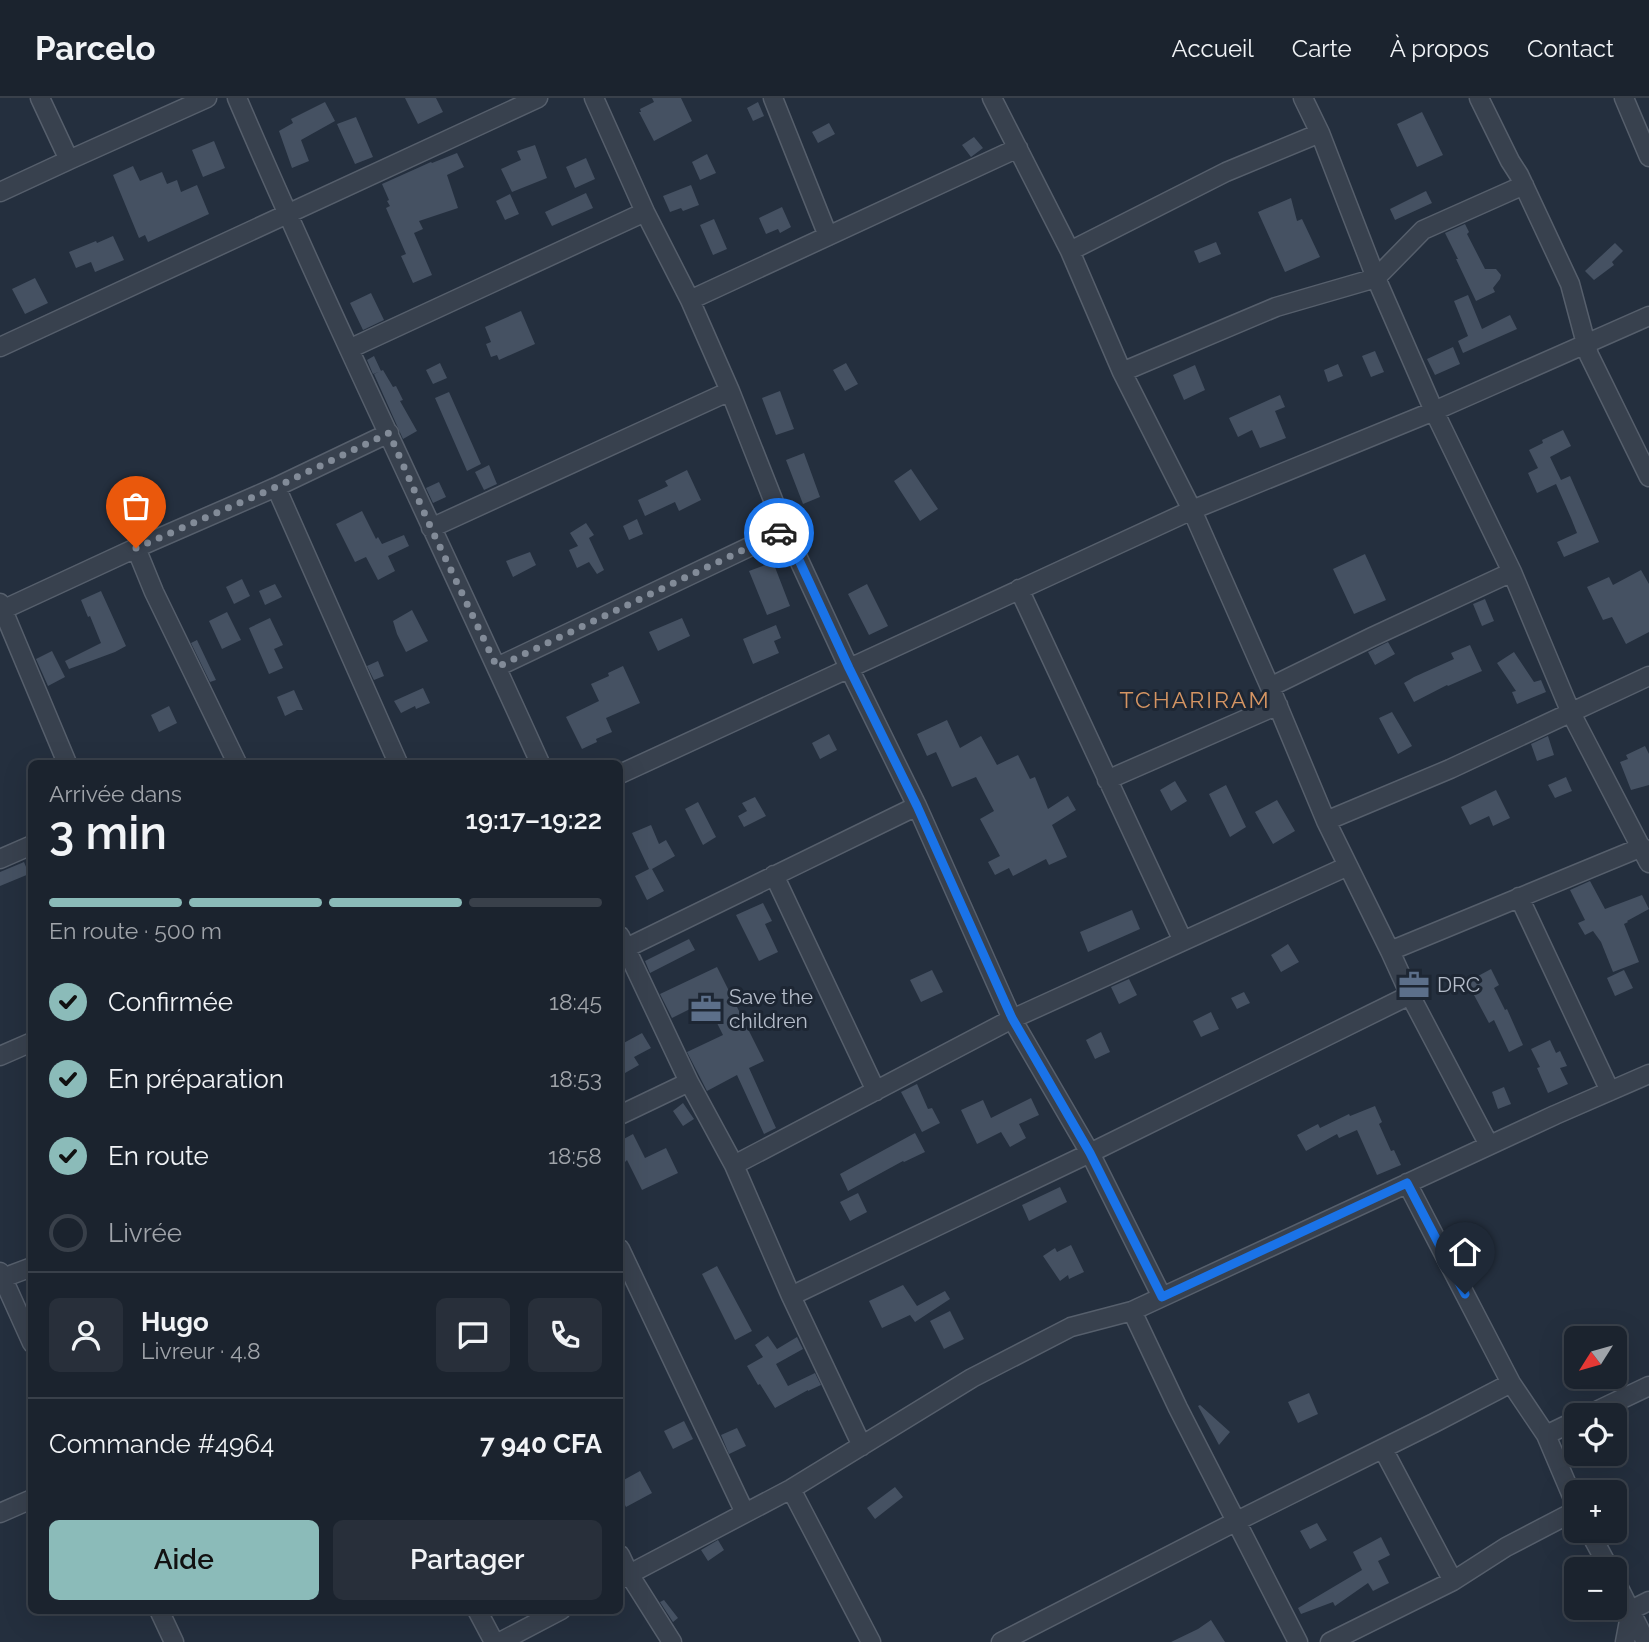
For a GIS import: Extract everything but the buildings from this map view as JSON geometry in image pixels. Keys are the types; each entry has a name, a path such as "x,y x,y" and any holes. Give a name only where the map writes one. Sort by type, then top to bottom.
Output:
{"street":[{"path":"40,98 69,160"},
{"path":"0,192 207,98"},
{"path":"237,98 287,215 539,760"},
{"path":"0,347 538,98"},
{"path":"594,98 645,212 690,300 730,391 785,530 917,806 1012,1018 1090,1153 1162,1297"},
{"path":"773,98 828,236"},
{"path":"992,98 1070,251 1122,372 1192,510 1278,705 1325,821 1410,995 1489,1145"},
{"path":"1303,98 1320,133 1376,278 1433,411 1512,572 1571,713 1645,855 1519,897 1390,951"},
{"path":"1479,98 1524,185 1570,284 1589,355 1644,454 1649,477"},
{"path":"1624,98 1649,157"},
{"path":"1070,251 1226,172 1320,133"},
{"path":"690,300 1018,148"},
{"path":"1122,372 1276,307 1376,278 1423,230 1524,185"},
{"path":"349,349 645,212"},
{"path":"623,773 1192,510 1433,411 1649,316"},
{"path":"431,528 730,391"},
{"path":"66,760 1,608 276,487 389,433"},
{"path":"276,487 397,760"},
{"path":"497,667 785,530"},
{"path":"136,548 154,592 236,760"},
{"path":"1270,687 1512,572"},
{"path":"1019,589 1183,941"},
{"path":"1325,821 1450,769 1649,676"},
{"path":"1108,780 1278,705"},
{"path":"623,944 774,876 917,806"},
{"path":"0,859 28,847"},
{"path":"734,1166 1012,1018 1348,866"},
{"path":"774,876 876,1091"},
{"path":"1519,897 1610,1091"},
{"path":"623,949 734,1166 791,1296 862,1446"},
{"path":"791,1296 1090,1153 1410,995"},
{"path":"0,1056 28,1044"},
{"path":"672,1642 624,1576 791,1489 972,1378 1071,1327 1132,1311 1489,1145 1649,1074"},
{"path":"623,1114 689,1082"},
{"path":"1407,1183 1511,1383 1546,1435 1565,1480"},
{"path":"623,1255 745,1513"},
{"path":"28,1268 1,1276 28,1334"},
{"path":"1132,1311 1178,1408 1298,1642"},
{"path":"1000,1642 1511,1383"},
{"path":"1613,1403 1649,1386"},
{"path":"1546,1435 1564,1426"},
{"path":"1383,1449 1454,1581"},
{"path":"791,1489 871,1642"},
{"path":"0,1513 28,1501"},
{"path":"1331,1642 1454,1581 1506,1547 1564,1516"},
{"path":"1631,1610 1649,1601"},
{"path":"1627,1602 1646,1642"},
{"path":"1625,1642 1631,1610"},
{"path":"161,1614 174,1642"},
{"path":"479,1614 494,1642"},
{"path":"500,1642 553,1614"}],"way so far":[{"path":"136,548 276,487 389,433 497,667 779,533"}],"place":[{"name":"DRC","path":"1414,985"},
{"name":"Save the children","path":"706,1009"}],"district":[{"name":"TCHARIRAM","path":"1195,700"}],"route":[{"path":"779,533 785,530 917,806 1012,1018 1090,1153 1162,1297 1407,1183 1465,1294"}]}
